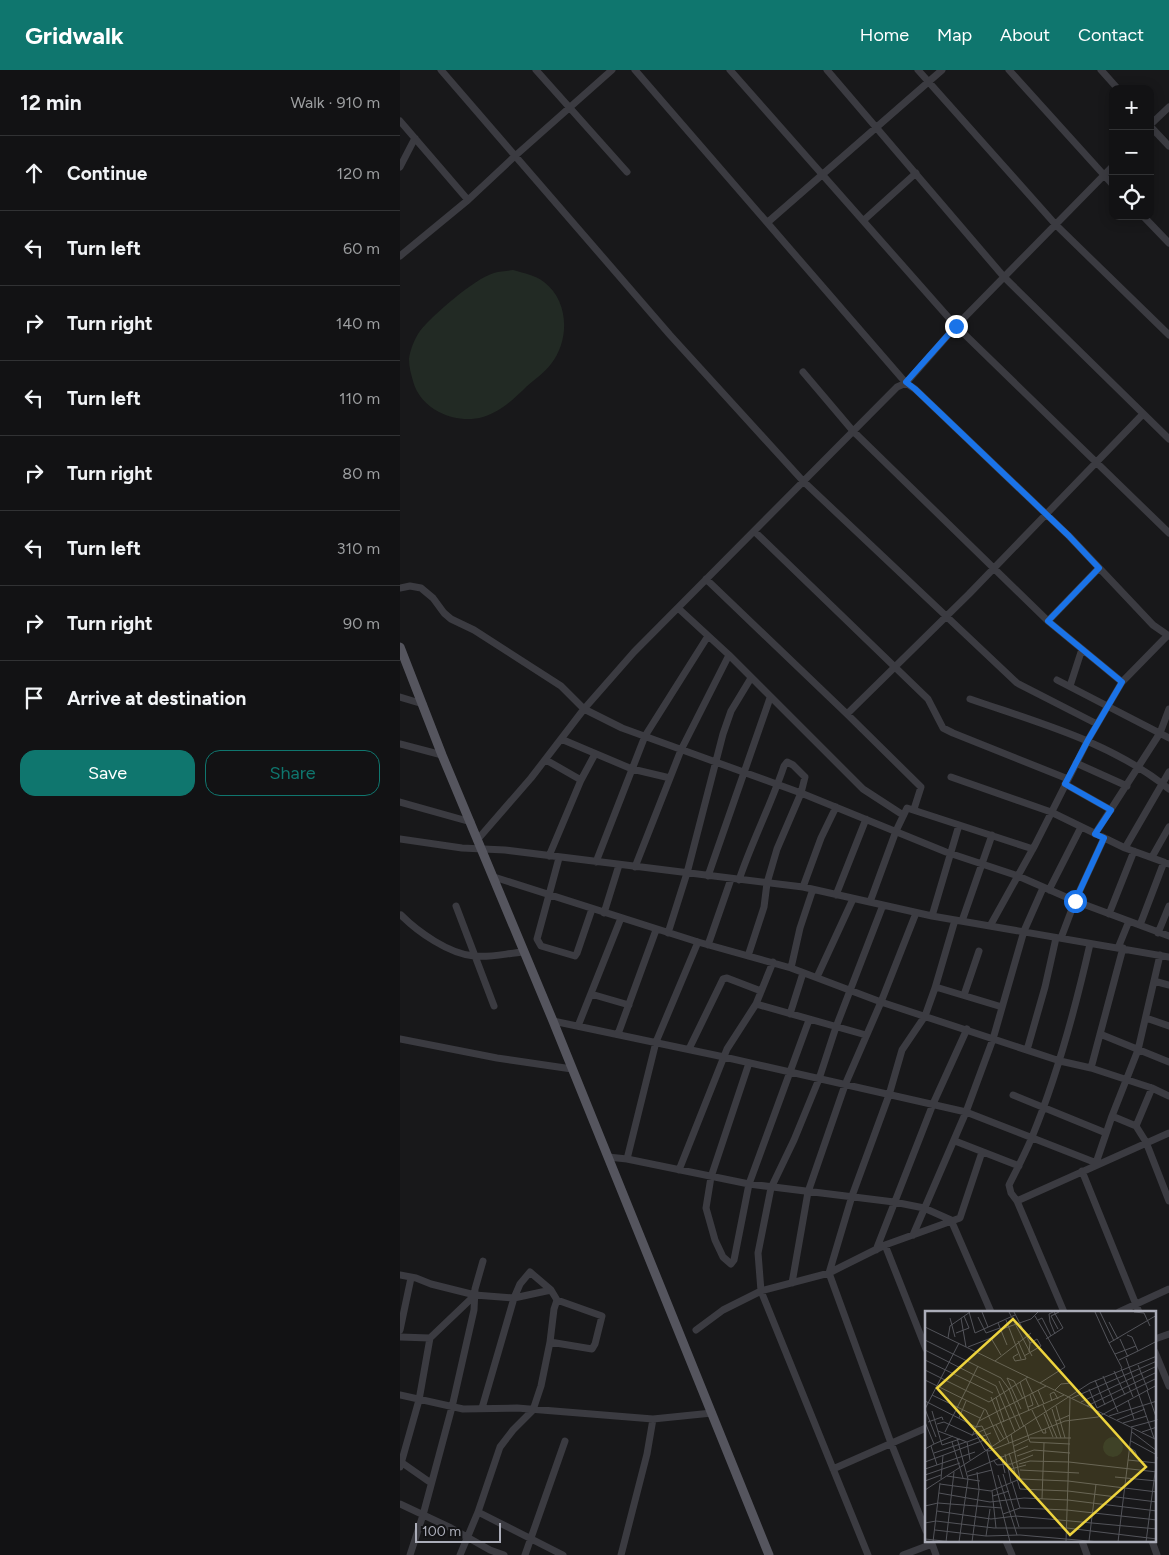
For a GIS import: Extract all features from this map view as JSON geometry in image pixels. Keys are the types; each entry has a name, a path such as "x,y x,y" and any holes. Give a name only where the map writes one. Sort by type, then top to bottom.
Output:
{"main road":[{"path":"400,647 442,755 553,1020 770,1555"}],"street":[{"path":"441,70 670,335 803,482 1017,683 1097,724"},
{"path":"536,70 627,172"},
{"path":"400,256 468,200 612,70"},
{"path":"636,70 906,382 1045,513 1153,625 1168,636 1122,682 1088,740 1033,848 990,926"},
{"path":"730,70 956,326 1169,533"},
{"path":"827,70 1004,277 1169,440"},
{"path":"918,70 1056,225 1169,335"},
{"path":"768,222 942,70"},
{"path":"1010,70 1109,181"},
{"path":"1101,70 1114,85"},
{"path":"1154,122 1169,107"},
{"path":"400,121 468,200"},
{"path":"1154,130 1169,146"},
{"path":"400,167 415,138"},
{"path":"478,839 546,760 584,709 634,652 897,387 906,382 956,326 1109,170"},
{"path":"864,220 916,173"},
{"path":"1147,220 1169,243"},
{"path":"803,372 853,431 1048,621 1122,682"},
{"path":"847,714 969,594 1045,513 1143,414"},
{"path":"754,531 928,699 943,728 1067,782 1111,810"},
{"path":"1048,621 1099,568"},
{"path":"706,579 922,788 914,809"},
{"path":"400,588 410,586 420,588 433,598 451,619 474,630 561,686 584,709 681,750 777,786 801,793 1169,936"},
{"path":"678,608 863,789 902,815"},
{"path":"596,862 645,736 708,636"},
{"path":"1070,686 1082,649"},
{"path":"635,867 681,750 728,655"},
{"path":"668,933 687,873 723,734 732,711 751,678"},
{"path":"1057,680 1169,738"},
{"path":"400,696 423,704"},
{"path":"708,876 770,698"},
{"path":"970,699 1088,740 1139,767 1169,789"},
{"path":"1095,834 1160,733 1169,709"},
{"path":"561,739 632,769 670,778"},
{"path":"400,744 442,755"},
{"path":"548,856 581,780 595,754"},
{"path":"546,760 581,780"},
{"path":"708,945 787,762 793,765 805,777 801,793 776,849 767,882 764,907 748,956"},
{"path":"1076,763 1127,786"},
{"path":"1125,848 1169,772"},
{"path":"951,778 1051,812 1125,848 1167,863 1140,925"},
{"path":"400,802 471,822"},
{"path":"803,887 821,838 836,807"},
{"path":"870,902 902,815 907,808 1033,848"},
{"path":"836,895 866,819"},
{"path":"932,916 960,825"},
{"path":"913,1235 955,1141 993,1039 1024,931 1081,827"},
{"path":"1152,858 1169,827"},
{"path":"925,1528 891,1443 829,1273 852,1196 889,1095 902,1050 925,1016 959,920 983,864 992,835"},
{"path":"1027,1050 1058,938 1104,838"},
{"path":"400,839 462,848 505,850 803,887 916,913 1169,957"},
{"path":"1109,914 1134,851"},
{"path":"559,858 537,939 541,946 575,956 578,953 592,909"},
{"path":"604,913 619,865"},
{"path":"494,877 656,930 773,962 881,1002 1060,1061 1091,1068 1152,1088 1169,1096"},
{"path":"791,968 800,928 814,889"},
{"path":"817,977 853,899"},
{"path":"868,1555 761,1291 758,1253 771,1188 794,1140 819,1079 836,1027 883,905"},
{"path":"456,906 494,1006"},
{"path":"1158,932 1169,906"},
{"path":"792,1282 808,1192 845,1085 881,1002 916,913"},
{"path":"401,915 414,929 462,954 476,957 524,952"},
{"path":"578,1026 621,918"},
{"path":"1091,1068 1120,948 1129,921"},
{"path":"618,1034 656,930"},
{"path":"627,1160 656,1042 698,942"},
{"path":"1064,1311 1009,1185 1032,1137 1060,1061 1076,1006 1090,944"},
{"path":"964,995 978,951"},
{"path":"1097,1163 1112,1116 1138,1050 1160,955"},
{"path":"679,1170 724,1057 736,1032 756,1004 773,962"},
{"path":"790,1014 803,973"},
{"path":"689,1049 723,979 727,978 761,992"},
{"path":"1154,981 1169,984"},
{"path":"935,988 1002,1007"},
{"path":"591,994 629,1005"},
{"path":"756,1004 866,1035"},
{"path":"1146,1018 1169,1026"},
{"path":"553,1020 749,1062 966,1112 1097,1163"},
{"path":"749,1062 711,1177 706,1208 715,1240 723,1257 730,1264 734,1260 749,1184 809,1020"},
{"path":"876,1250 932,1104 967,1030"},
{"path":"1100,1034 1169,1062"},
{"path":"400,1039 497,1058 572,1069"},
{"path":"1136,1126 1152,1088"},
{"path":"1013,1095 1106,1133"},
{"path":"1112,1116 1136,1126 1146,1142 1169,1201"},
{"path":"1017,1201 1082,1172 1097,1163 1169,1133"},
{"path":"955,1141 1019,1166"},
{"path":"696,1330 723,1310 761,1291 829,1273 885,1245 960,1218 982,1152"},
{"path":"608,1157 771,1188 852,1196 924,1208 951,1220 990,1311"},
{"path":"1082,1172 1139,1311"},
{"path":"885,1245 925,1346"},
{"path":"410,1555 423,1515 452,1407 474,1310 475,1289 483,1261"},
{"path":"482,1408 514,1298 520,1284 530,1272 550,1290 557,1300 602,1316 592,1349 550,1342"},
{"path":"400,1276 416,1278 431,1284 476,1295 514,1298 550,1290"},
{"path":"400,1330 411,1278"},
{"path":"1121,1311 1169,1289"},
{"path":"431,1482 401,1465 419,1400 430,1338 476,1295"},
{"path":"460,1555 478,1512 500,1447 513,1430 533,1410 550,1342 557,1300"},
{"path":"1156,1339 1169,1334"},
{"path":"400,1337 430,1338"},
{"path":"1156,1354 1169,1386"},
{"path":"400,1395 464,1409 533,1410 653,1419 712,1413"},
{"path":"621,1555 647,1454 653,1419"},
{"path":"833,1469 925,1428"},
{"path":"525,1555 565,1441"},
{"path":"400,1504 504,1555"},
{"path":"478,1512 563,1555"},
{"path":"1006,1542 1012,1555"},
{"path":"1082,1542 1087,1555"},
{"path":"1152,1542 1157,1555"},
{"path":"903,1555 931,1543 936,1555"}],"shaded area":[{"path":"513,270 529,274 544,282 558,299 564,321 564,333 557,354 543,373 495,412 483,417 466,419 455,418 439,412 423,399 413,381 409,359 416,337 435,316 476,282 494,273"}],"route":[{"path":"956,326 906,382 1069,536 1099,568 1048,621 1122,682 1065,784 1111,810 1095,834 1104,838 1075,901"}]}
